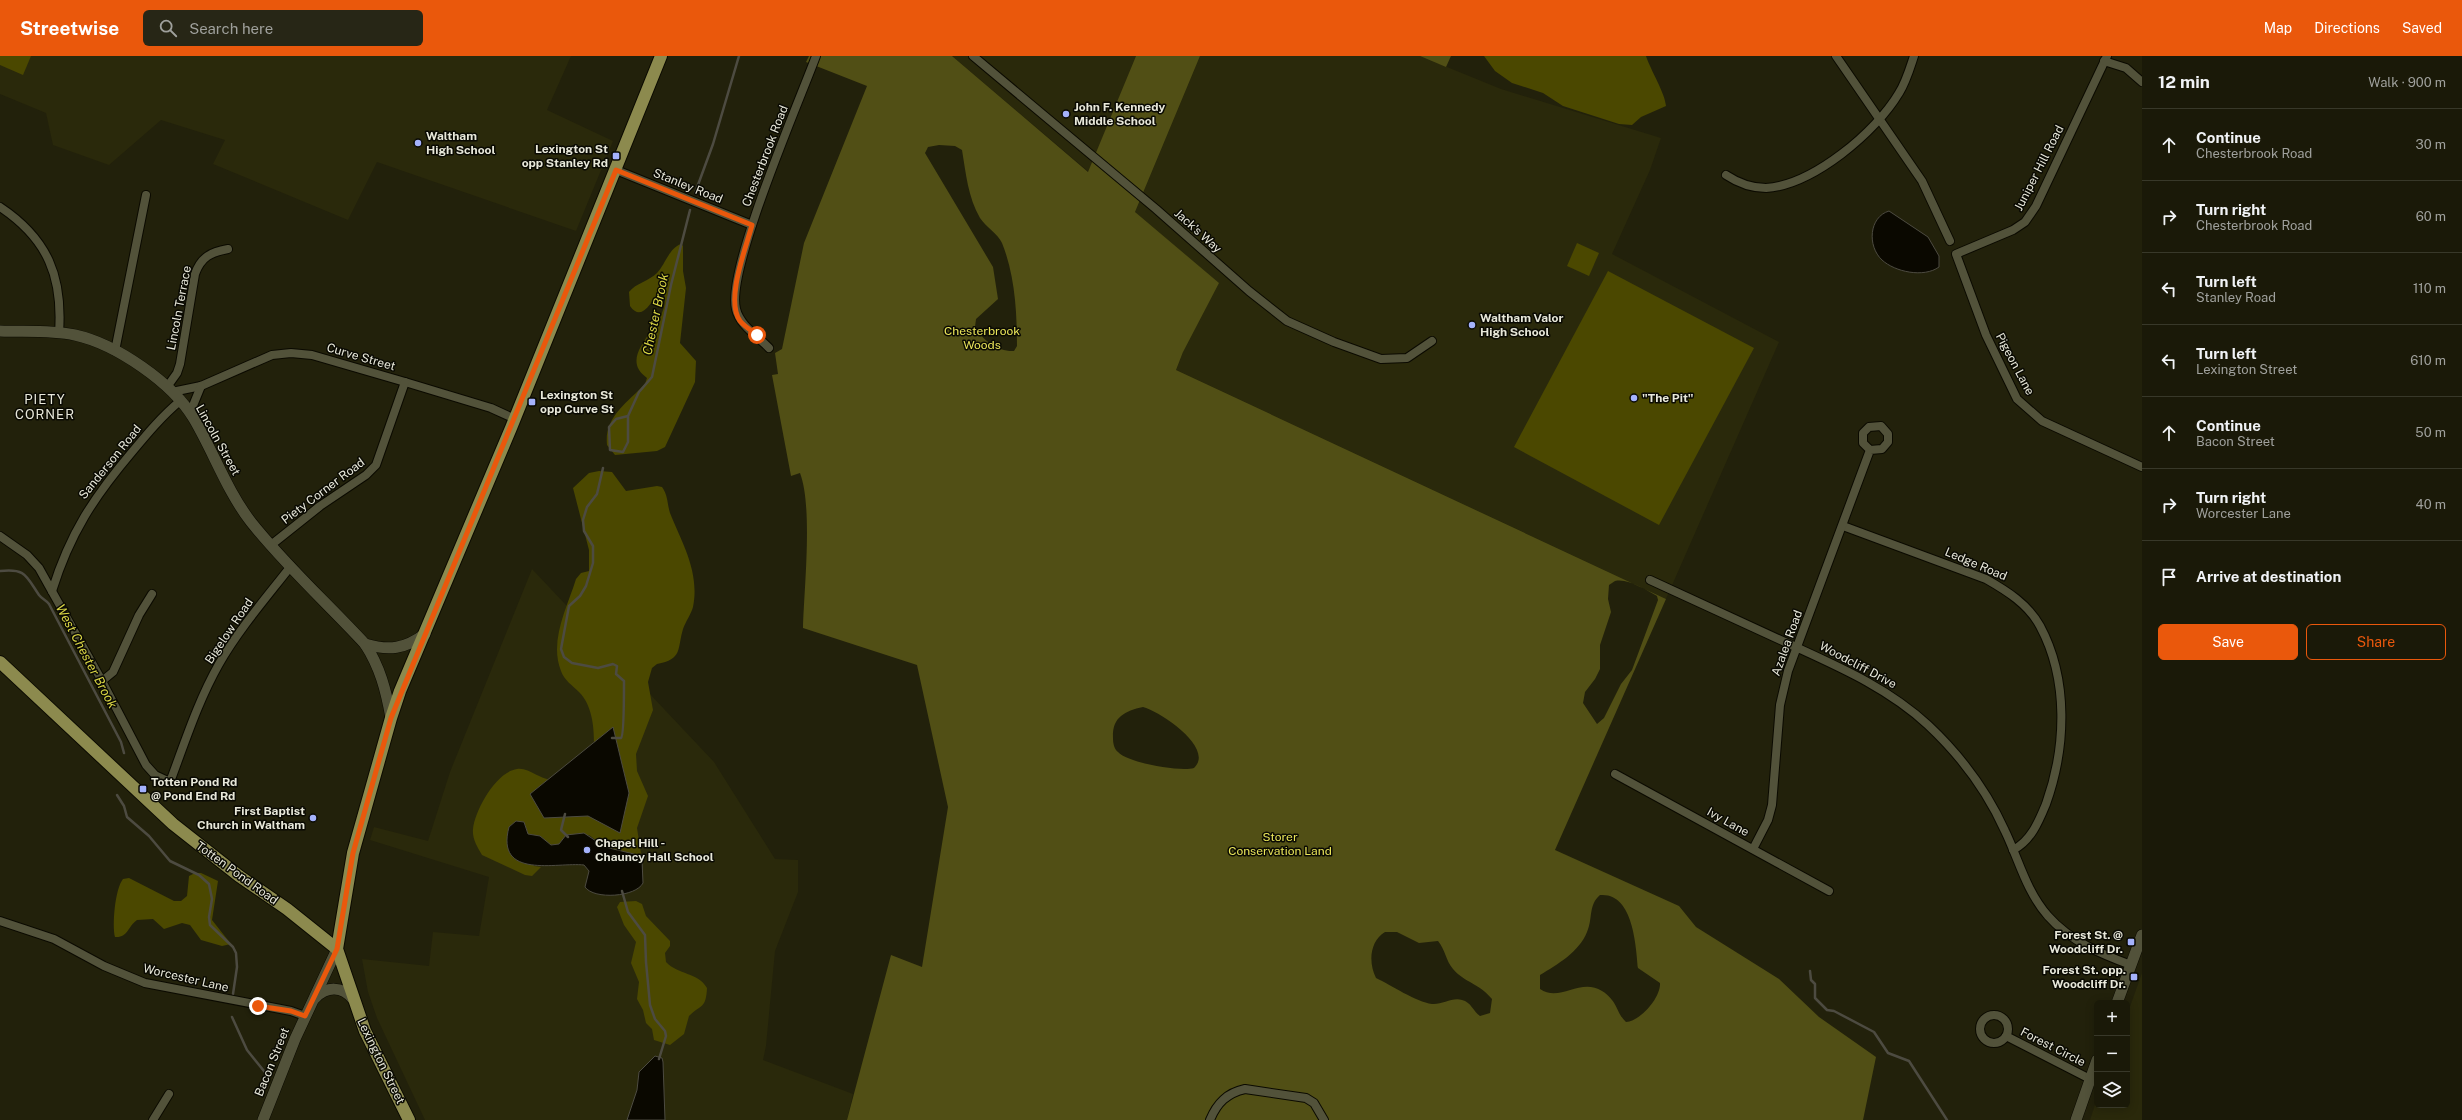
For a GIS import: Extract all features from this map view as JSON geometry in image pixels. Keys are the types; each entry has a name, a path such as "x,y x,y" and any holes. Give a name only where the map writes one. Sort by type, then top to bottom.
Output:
{"main road":[{"name":"Lexington Street","path":"409,1120 368,1039 337,949 352,857 391,718 515,419 661,56"},
{"name":"Totten Pond Road","path":"0,662 179,829 238,876 296,916 337,949"}],"street":[{"name":"Chesterbrook Road","path":"769,348 740,321 734,303 736,288 752,225 816,56"},
{"name":"Jack's Way","path":"972,56 1156,209 1231,276 1288,321 1334,342 1381,359 1407,358 1432,341"},
{"path":"1836,56 1922,182 1950,241"},
{"path":"1726,175 1738,183 1752,187 1766,188 1796,181 1814,173 1832,160 1879,119 1899,93 1914,56"},
{"path":"2105,59 2126,68 2142,82"},
{"name":"Juniper Hill Road","path":"1956,254 2013,230 2025,222 2036,206 2105,59"},
{"name":"Stanley Road","path":"616,170 752,225"},
{"path":"115,351 146,195"},
{"path":"0,207 29,230 53,267 60,303 59,333"},
{"name":"Lincoln Terrace","path":"170,389 180,364 195,274 199,264 204,257 217,251 228,249"},
{"name":"Pigeon Lane","path":"1956,254 1986,335 2017,399 2042,420 2142,467"},
{"name":"Lincoln Street","path":"0,331 59,333 83,338 115,351 170,389 190,413 240,505 271,545 365,644 380,670 386,689 391,718"},
{"name":"Curve Street","path":"170,389 201,386 258,360 272,355 291,352 312,355 405,382 491,408 515,419"},
{"name":"Piety Corner Road","path":"271,545 320,506 366,475 376,465 405,382"},
{"path":"190,413 201,386"},
{"name":"Sanderson Road","path":"52,590 59,567 77,527 101,488 157,422 180,401"},
{"name":"Azalea Road","path":"1753,849 1768,820 1772,805 1780,705 1788,671 1870,450"},
{"name":"Ledge Road","path":"1843,526 1986,579 2008,591 2025,605 2040,625 2057,675 2062,719 2061,746 2056,771 2039,819 2028,839 2013,850"},
{"path":"0,536 27,555 38,568 52,590 102,680 113,672 139,615 152,594"},
{"name":"Bigelow Road","path":"102,680 146,765 155,775 170,782 203,696 219,664 234,640 291,566"},
{"name":"Woodcliff Drive","path":"1650,580 1872,684 1902,703 1929,726 1957,756 1976,780 1991,804 2013,850 2031,893 2053,921 2084,944 2130,965"},
{"path":"365,644 378,648 402,648 425,634"},
{"name":"Ivy Lane","path":"1615,774 1829,891"},
{"name":"Worcester Lane","path":"0,921 54,939 104,966 145,984 291,1011 305,1016"},
{"path":"2118,1000 2142,935"},
{"name":"Bacon Street","path":"263,1120 305,1016 337,949"},
{"path":"314,998 323,991 334,989 345,992 353,999"},
{"name":"Forest Circle","path":"2006,1036 2090,1079"},
{"path":"2076,1120 2094,1068"},
{"path":"1210,1120 1215,1109 1224,1098 1235,1091 1245,1089 1306,1098 1314,1103 1324,1120"},
{"path":"153,1120 169,1094"}],"shaded area":[{"name":"Waltham High School","path":"0,56 571,56 547,110 613,141 576,231 377,162 348,220 213,164 225,140 161,120 109,165 53,145 46,113 0,94"},
{"path":"0,56 31,56 23,75 0,65"},
{"name":"John F. Kennedy Middle School","path":"952,56 1136,56 1089,172"},
{"name":"Waltham Valor High School","path":"1200,56 1420,56 1501,89 1661,138 1650,170 1612,254 1779,342 1666,599 1176,370 1183,352 1135,212"},
{"path":"1484,56 1646,56 1663,95 1666,106 1641,117 1632,125 1619,124 1563,106 1543,93 1512,83 1495,71"},
{"path":"1889,211 1928,237 1939,256 1939,267 1926,272 1918,273 1894,268 1882,260 1874,247 1872,232 1877,219 1882,214"},
{"path":"1577,243 1599,253 1589,276 1567,266"},
{"path":"681,244 683,246 683,271 686,288 680,343 696,361 695,382 665,447 657,451 615,455 607,445 609,426 613,418 624,404 645,384 647,378 638,369 637,359 640,349 660,316 664,305 664,294 659,293 646,309 638,312 634,311 630,306 629,292 635,286 657,273 673,249"},
{"name":"\"The Pit\"","path":"1608,271 1754,348 1659,525 1514,447"},
{"path":"599,471 612,472 626,491 657,486 662,487 670,513 689,558 695,594 693,607 683,629 678,652 671,659 657,664 652,668 648,682 653,710 636,754 637,771 648,796 637,828 642,860 605,847 589,835 564,838 559,844 551,845 540,836 528,834 525,825 516,821 509,827 534,866 541,867 532,876 525,875 482,855 474,839 473,829 482,802 494,784 509,772 522,769 542,778 553,780 572,767 594,744 593,723 587,703 562,674 558,660 557,648 558,636 564,613 576,579 581,573 589,571 589,550 573,488 589,473"},
{"name":"Chapel Hill - Chauncy Hall School","path":"532,569 714,762 775,859 798,860 798,892 775,951 766,1046 763,1060 853,1094 847,1120 425,1120 377,1018 368,992 362,959 429,966 433,932 479,936 489,877 370,840 374,827 428,841 450,772"},
{"path":"613,727 629,793 620,833 588,816 544,818 530,794"},
{"path":"516,821 524,822 528,834 540,836 551,845 559,844 566,835 584,833 605,847 634,854 642,860 643,883 639,888 624,894 597,894 585,887 589,871 584,865 545,866 519,862 511,855 507,844 509,827"},
{"path":"195,873 201,873 218,881 212,920 231,944 222,946 201,940 190,925 182,923 164,929 153,919 137,920 123,936 115,937 114,924 116,899 123,879 129,878 174,901 181,901 187,896 189,876"},
{"path":"636,901 642,904 646,916 670,941 670,946 665,953 666,962 676,969 698,979 707,988 704,1003 689,1016 684,1034 670,1045 654,1040 652,1029 646,1023 643,1010 637,999 639,982 631,963 636,942 624,925 617,907 620,902"},
{"path":"2142,973 2142,1120 2090,1120 2094,1108 2130,1108 2130,1007"},
{"path":"655,1056 662,1058 663,1062 665,1120 627,1120 637,1090 639,1072"}],"green space":[{"name":"Storer Conservation Land","path":"809,56 952,56 1088,172 1136,56 1200,56 1135,212 1219,283 1183,352 1176,370 1634,584 1626,581 1615,581 1609,585 1608,599 1611,612 1600,645 1600,669 1595,679 1585,692 1583,703 1597,724 1604,718 1621,684 1632,670 1658,600 1657,596 1644,589 1666,599 1555,850 1679,906 1696,927 1779,979 1819,1017 1876,1057 1863,1120 847,1120 891,955 922,967 948,807 917,665 803,628 807,549 804,488 800,473 791,476 772,375 778,374 775,353 782,349 804,243 867,86 806,62","holes":["939,145 955,146 962,150 968,185 976,210 980,218 1002,243 1010,268 1014,294 1017,346 1014,351 1003,350 992,345 982,337 975,327 976,319 998,299 993,267 925,153 928,147","1143,707 1173,723 1192,741 1197,751 1199,760 1194,768 1178,769 1154,766 1132,760 1117,751 1114,746 1113,731 1120,716","1600,895 1611,896 1620,902 1631,922 1636,946 1638,968 1660,983 1654,1001 1644,1013 1632,1021 1626,1022 1620,1015 1611,999 1602,991 1594,987 1578,988 1555,993 1548,993 1540,989 1540,975 1567,957 1579,946 1589,927 1594,903","1385,932 1397,932 1419,943 1438,941 1453,969 1492,999 1490,1013 1480,1016 1468,1003 1458,999 1436,1004 1426,1003 1411,997 1376,978 1373,972 1371,959 1373,946"]},
{"path":"1420,56 1451,56 1446,67"}],"waterway":[{"name":"Chester Brook","path":"695,193 713,144 739,56"},
{"name":"Chester Brook","path":"628,416 616,419 609,427 610,450 623,452 628,442 628,416 639,392 652,377 671,285 690,210"},
{"name":"Chester Brook","path":"603,468 597,494 587,507 583,520 584,531 593,546 593,563 586,586 580,596 569,606 561,649 564,657 572,663 598,668 613,664 617,666 616,674 624,681 623,729 621,738 612,738"},
{"name":"West Chester Brook","path":"0,571 9,570 20,572 28,578 39,595 49,604 121,742 124,753"},
{"name":"West Chester Brook","path":"117,795 124,806 127,817 149,836 170,861 199,875 209,884 212,899 209,917 210,925 233,947 236,953 237,967 233,994"},
{"name":"Chester Brook","path":"565,814 561,830 568,837"},
{"name":"Chester Brook","path":"622,891 628,912 645,935 650,1005 655,1019 665,1031 666,1036 659,1059"},
{"path":"1810,971 1811,980 1815,984 1815,998 1827,1010 1834,1011 1874,1032 1888,1053 1909,1061 1947,1120"},
{"name":"West Chester Brook","path":"232,1017 247,1050 268,1076"}],"place":[{"name":"John F. Kennedy Middle School","path":"1066,114"},
{"name":"Waltham High School","path":"418,143"},
{"name":"Lexington St opp Stanley Rd","path":"616,156"},
{"name":"Waltham Valor High School","path":"1472,325"},
{"name":"\"The Pit\"","path":"1634,398"},
{"name":"Lexington St opp Curve St","path":"532,402"},
{"name":"Totten Pond Rd @ Pond End Rd","path":"143,789"},
{"name":"First Baptist Church in Waltham","path":"313,818"},
{"name":"Chapel Hill - Chauncy Hall School","path":"587,850"},
{"name":"Forest St. @ Woodcliff Dr.","path":"2131,942"},
{"name":"Forest St. opp. Woodcliff Dr.","path":"2134,977"}],"district":[{"name":"PIETY CORNER","path":"45,406"}],"route":[{"path":"258,1006 291,1011 305,1016 337,949 353,853 400,691 460,552 616,170 752,225 736,288 734,303 740,321 757,335"}],"park label":[{"name":"Chesterbrook Woods","path":"982,338"}]}
